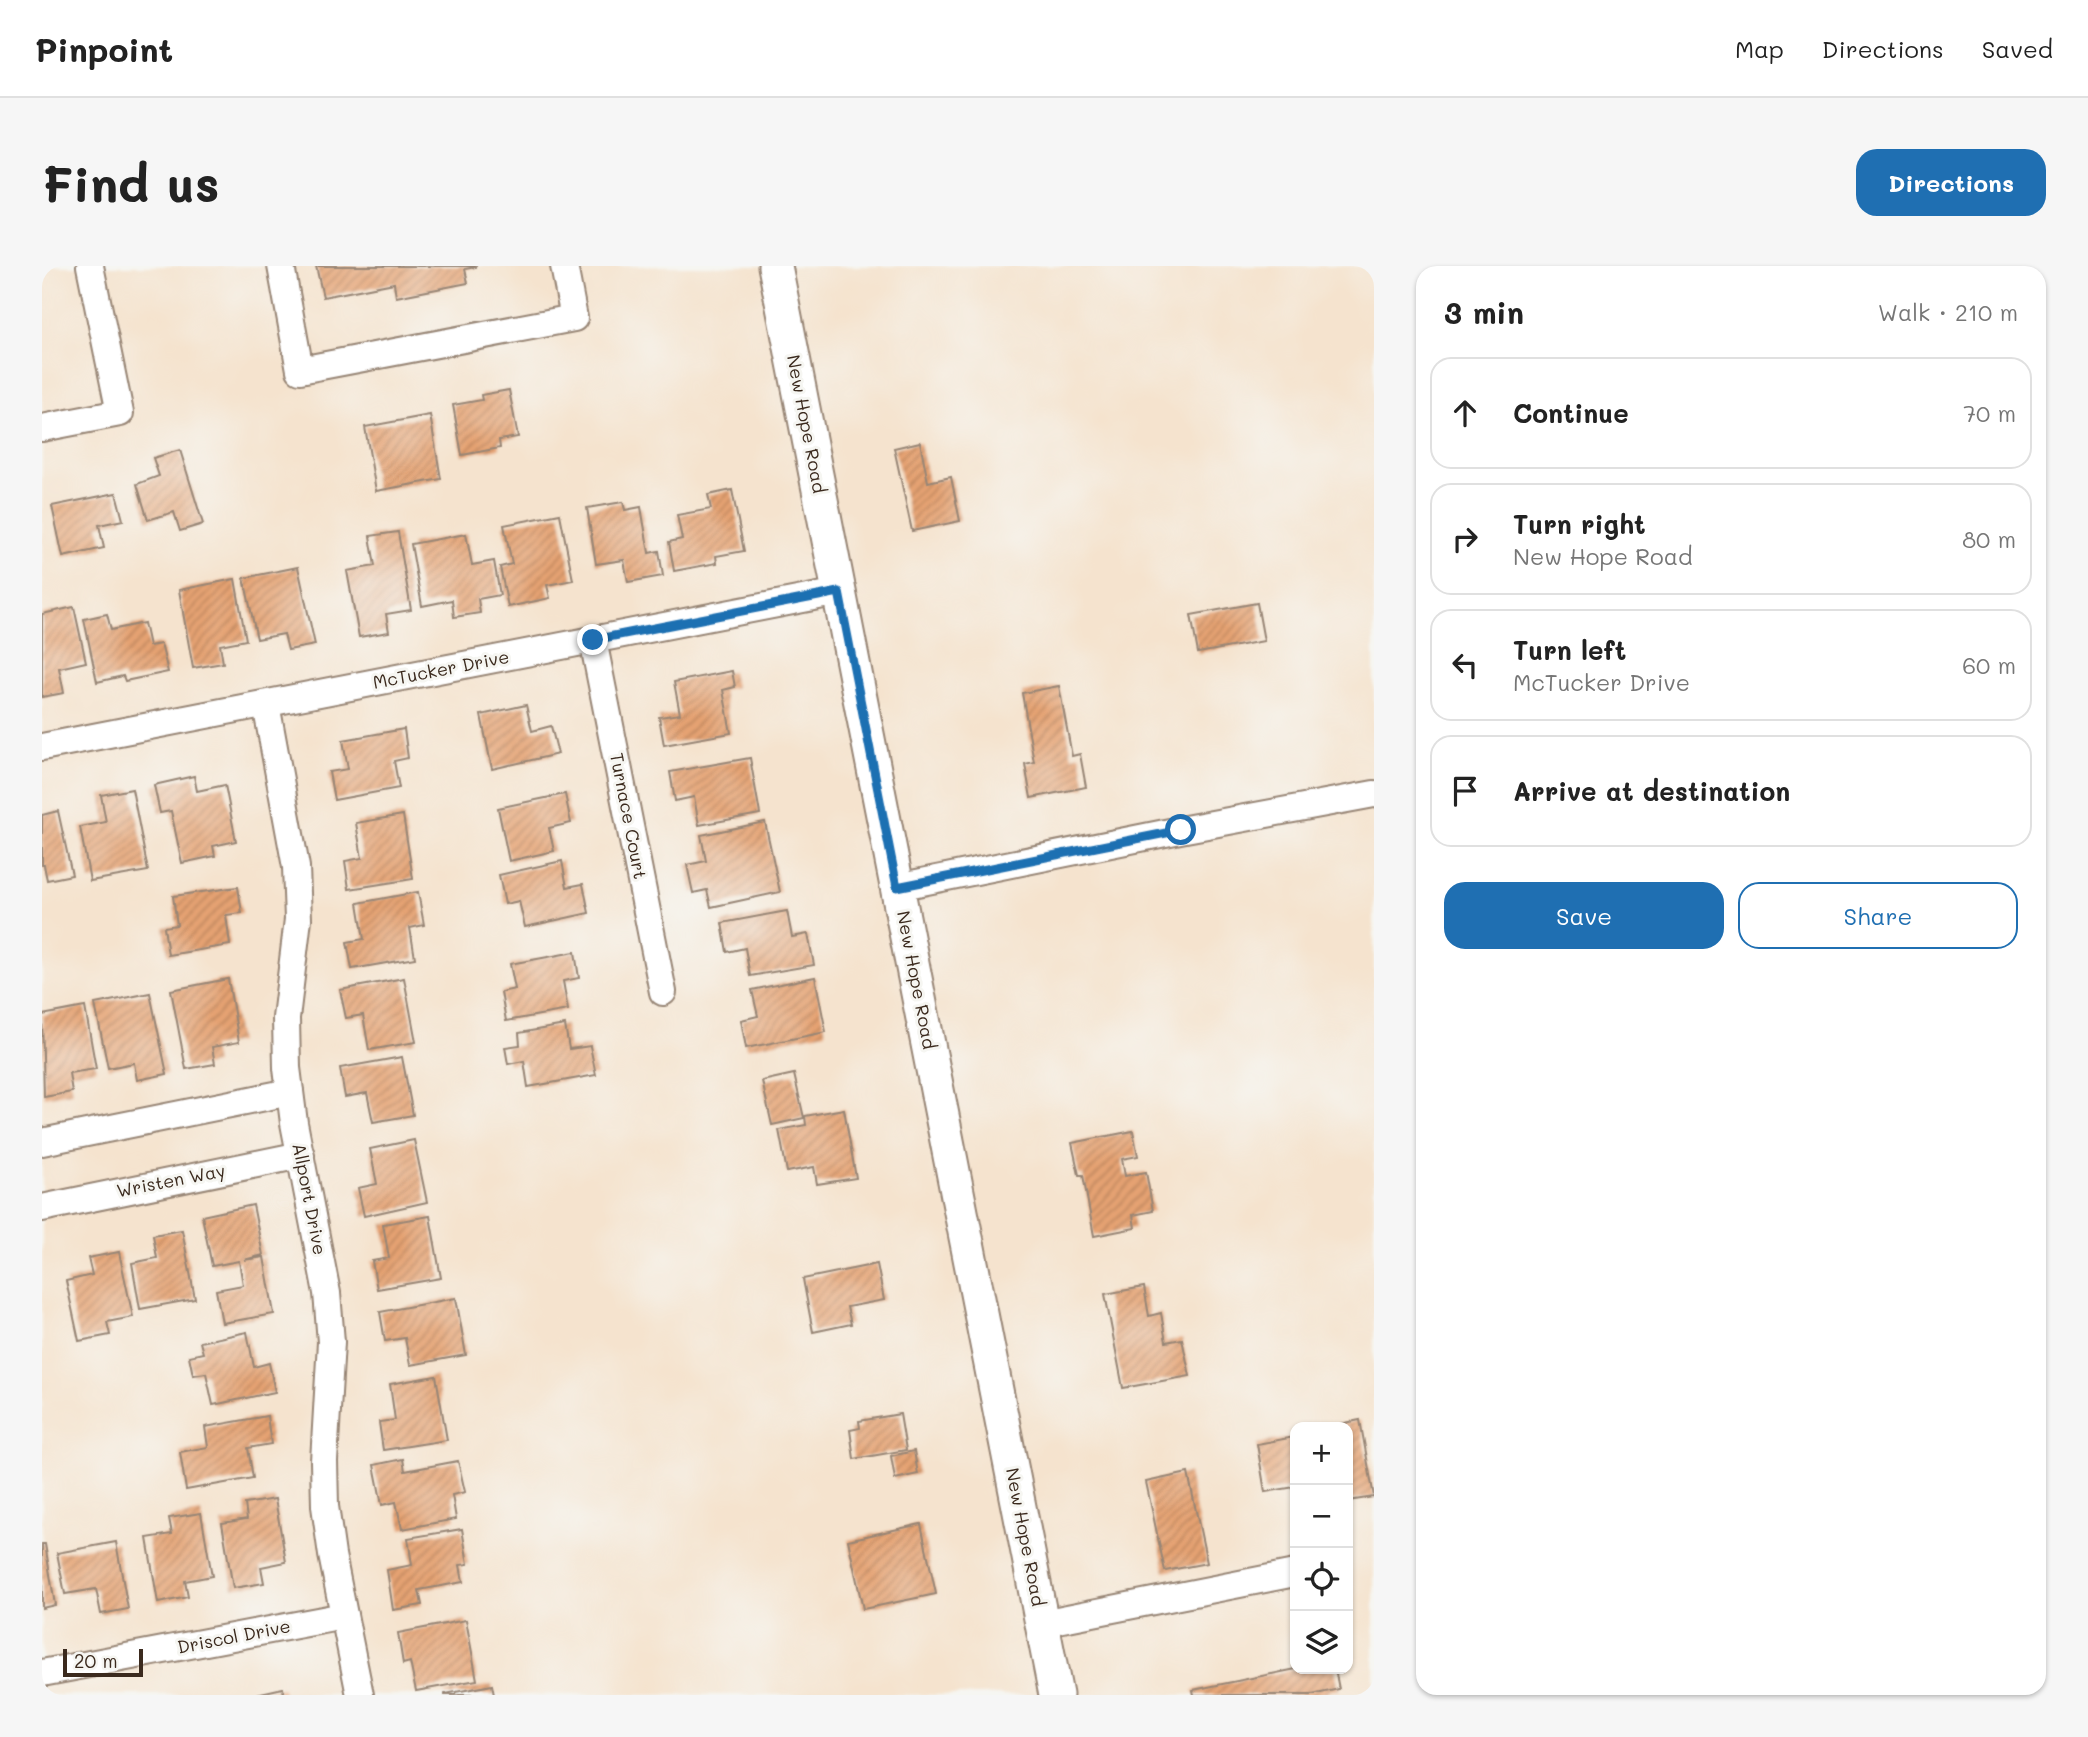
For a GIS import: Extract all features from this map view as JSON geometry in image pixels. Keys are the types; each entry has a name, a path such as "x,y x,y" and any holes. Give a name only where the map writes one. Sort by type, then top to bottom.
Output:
{"main road":[{"name":"New Hope Road","path":"775,266 1056,1695"}],"street":[{"path":"42,428 120,413 90,266"},
{"path":"281,266 300,370 574,318 564,266"},
{"name":"McTucker Drive","path":"42,747 839,592"},
{"name":"Turnace Court","path":"593,640 663,992"},
{"name":"Allport Drive","path":"266,704 296,867 298,919 286,1018 287,1068 327,1293 331,1342 324,1461 325,1506 360,1695"},
{"path":"897,887 1167,832 1374,794"},
{"path":"42,1142 85,1136 290,1092"},
{"name":"Wristen Way","path":"42,1208 301,1155"},
{"path":"1042,1623 1290,1574"},
{"name":"Driscol Drive","path":"42,1673 344,1616"}],"building":[{"path":"316,266 476,267 465,269 468,283 396,297 394,283 323,297"},
{"path":"509,390 518,437 499,440 500,448 462,455 453,405 482,400 481,395"},
{"path":"430,415 441,479 376,491 365,427"},
{"path":"920,442 928,482 951,477 960,521 912,531 894,448"},
{"path":"180,450 203,524 180,531 174,512 148,520 137,484 159,476 153,458"},
{"path":"732,490 744,551 716,556 717,563 674,571 669,542 682,539 677,515 711,509 708,495"},
{"path":"116,493 123,520 99,525 104,548 63,557 52,506"},
{"path":"623,502 625,510 641,507 649,553 659,551 663,576 628,582 624,560 596,564 587,508"},
{"path":"560,514 573,580 547,585 550,598 508,607 500,567 512,564 504,525"},
{"path":"398,532 411,610 386,614 389,632 359,637 347,571 375,566 370,536"},
{"path":"466,534 472,565 494,561 500,595 478,599 480,613 454,617 452,600 422,606 411,544"},
{"path":"298,567 315,645 288,650 284,634 257,639 244,578"},
{"path":"235,579 246,640 220,645 223,663 193,668 179,590"},
{"path":"1257,603 1264,641 1198,653 1191,615"},
{"path":"74,607 86,662 59,668 64,693 42,697 42,614"},
{"path":"107,614 111,630 144,623 149,646 161,644 168,672 125,681 123,676 97,682 84,619"},
{"path":"732,671 735,687 723,690 731,733 664,745 659,717 680,714 674,682"},
{"path":"1059,686 1072,756 1080,754 1086,787 1031,798 1025,764 1034,762 1022,693"},
{"path":"526,705 532,731 551,726 558,754 492,769 481,715"},
{"path":"404,729 408,758 394,761 399,788 334,800 329,772 348,769 343,740"},
{"path":"750,758 760,814 699,825 694,797 675,801 670,772"},
{"path":"194,776 197,791 225,785 236,841 213,846 215,856 182,863 171,811 160,813 154,785"},
{"path":"132,789 148,871 90,881 80,827 106,822 101,795"},
{"path":"565,794 571,823 549,828 554,851 509,861 498,808"},
{"path":"58,811 72,875 47,880 42,865 42,815"},
{"path":"403,815 413,879 349,889 345,861 362,858 356,823"},
{"path":"765,822 780,892 711,907 707,890 693,893 687,865 706,861 701,835"},
{"path":"562,861 567,887 583,884 589,913 525,927 519,901 505,904 499,875"},
{"path":"238,887 242,913 226,915 230,945 168,955 164,927 177,925 173,896"},
{"path":"418,892 424,925 410,928 415,958 352,969 347,942 364,939 358,903"},
{"path":"787,911 792,937 808,934 814,965 750,976 745,948 727,952 722,923"},
{"path":"575,952 579,978 563,981 568,1010 506,1021 501,992 515,989 510,964"},
{"path":"815,977 826,1032 746,1048 741,1020 758,1016 752,990"},
{"path":"404,978 416,1042 369,1050 363,1015 346,1018 340,990"},
{"path":"228,979 239,1042 212,1047 215,1064 186,1069 171,990"},
{"path":"150,993 167,1074 137,1080 134,1063 108,1068 95,1004"},
{"path":"85,1007 96,1069 69,1073 72,1092 44,1097 42,1015"},
{"path":"565,1025 569,1049 590,1046 596,1075 528,1087 524,1061 508,1064 505,1047 520,1045 519,1033"},
{"path":"402,1057 413,1115 373,1122 367,1093 345,1097 340,1068"},
{"path":"794,1074 804,1118 772,1125 762,1081"},
{"path":"844,1109 856,1178 817,1184 814,1167 787,1172 779,1130 806,1125 805,1116"},
{"path":"1133,1131 1138,1156 1122,1159 1125,1176 1146,1172 1153,1211 1133,1215 1135,1228 1094,1236 1083,1175 1079,1175 1072,1143"},
{"path":"414,1140 427,1202 364,1216 358,1188 377,1184 370,1149"},
{"path":"253,1205 263,1255 244,1260 264,1257 274,1314 222,1323 216,1290 243,1285 239,1261 212,1266 202,1216"},
{"path":"430,1216 441,1278 377,1289 372,1261 389,1258 383,1224"},
{"path":"182,1230 195,1299 140,1309 132,1263 157,1258 153,1235"},
{"path":"119,1252 133,1317 107,1322 110,1335 79,1341 66,1281 92,1275 88,1258"},
{"path":"877,1264 884,1300 847,1307 851,1324 813,1332 803,1279"},
{"path":"1144,1287 1149,1316 1161,1313 1166,1342 1182,1339 1190,1376 1123,1388 1105,1294"},
{"path":"456,1298 466,1355 410,1365 405,1338 385,1341 380,1312"},
{"path":"247,1332 254,1367 269,1363 275,1392 213,1405 206,1373 193,1375 189,1356 203,1353 200,1342"},
{"path":"436,1376 447,1440 383,1450 379,1422 395,1420 390,1384"},
{"path":"900,1414 906,1450 854,1459 850,1430 860,1428 859,1421"},
{"path":"267,1416 271,1444 248,1448 253,1478 186,1490 180,1452 208,1447 205,1427"},
{"path":"1360,1420 1374,1497 1353,1500 1353,1422 1350,1422"},
{"path":"1290,1438 1290,1488 1265,1492 1257,1444"},
{"path":"914,1451 918,1474 895,1479 891,1456"},
{"path":"403,1459 405,1471 458,1461 465,1492 452,1495 456,1519 402,1529 396,1502 382,1505 374,1465"},
{"path":"1188,1473 1207,1563 1165,1571 1146,1482"},
{"path":"275,1499 286,1562 261,1567 264,1583 233,1588 222,1523 247,1519 245,1504"},
{"path":"201,1513 212,1576 185,1581 188,1597 158,1603 147,1538 172,1534 169,1518"},
{"path":"921,1524 936,1594 863,1609 848,1540"},
{"path":"462,1529 468,1564 460,1565 463,1582 419,1590 422,1605 393,1610 387,1570 412,1565 408,1538"},
{"path":"116,1542 128,1609 101,1614 96,1589 65,1594 57,1553"},
{"path":"42,1544 45,1544 55,1605 42,1608"},
{"path":"466,1620 477,1680 416,1691 410,1662 403,1664 398,1633"},
{"path":"1290,1670 1290,1674 1336,1674 1339,1689 1312,1695 1194,1695 1193,1690"},
{"path":"492,1685 494,1695 445,1695 445,1694"},
{"path":"283,1688 284,1695 256,1695 256,1694"}],"route":[{"path":"593,640 839,592 897,887 1181,830"}]}
